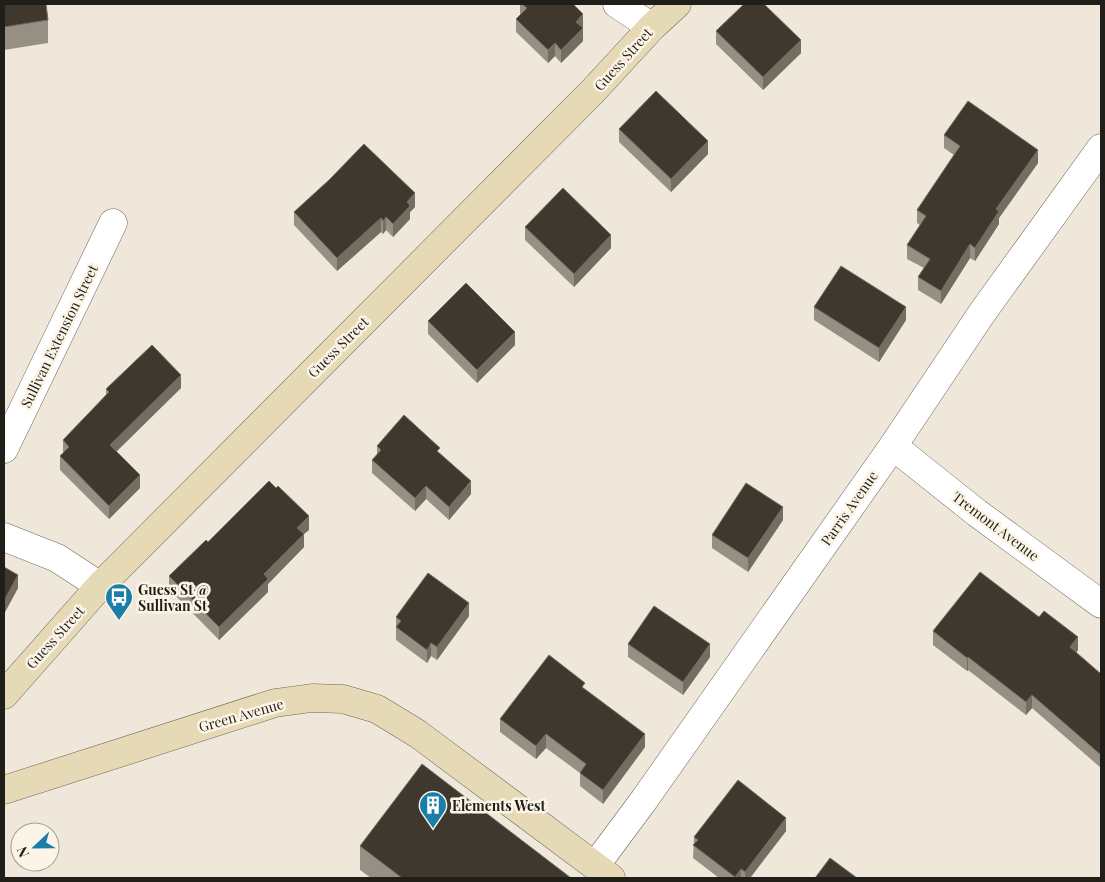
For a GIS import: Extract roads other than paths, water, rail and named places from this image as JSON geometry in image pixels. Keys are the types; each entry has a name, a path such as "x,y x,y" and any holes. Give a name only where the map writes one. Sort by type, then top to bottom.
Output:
{"street":[{"path":"617,4 652,27"},
{"name":"Guess Street","path":"4,695 100,586 592,92 652,27 677,4"},
{"name":"Parris Avenue","path":"603,872 650,792 893,446 982,314 1101,148"},
{"name":"Sullivan Extension Street","path":"4,449 113,223"},
{"name":"Tremont Avenue","path":"893,446 977,513 1101,604"},
{"path":"4,537 57,558 100,586"},
{"name":"Green Avenue","path":"4,790 275,703 312,698 343,699 377,709 418,734 603,872"}],"place":[{"name":"Guess St @ Sullivan St","path":"119,621"},
{"name":"Elements West","path":"433,829"}]}
